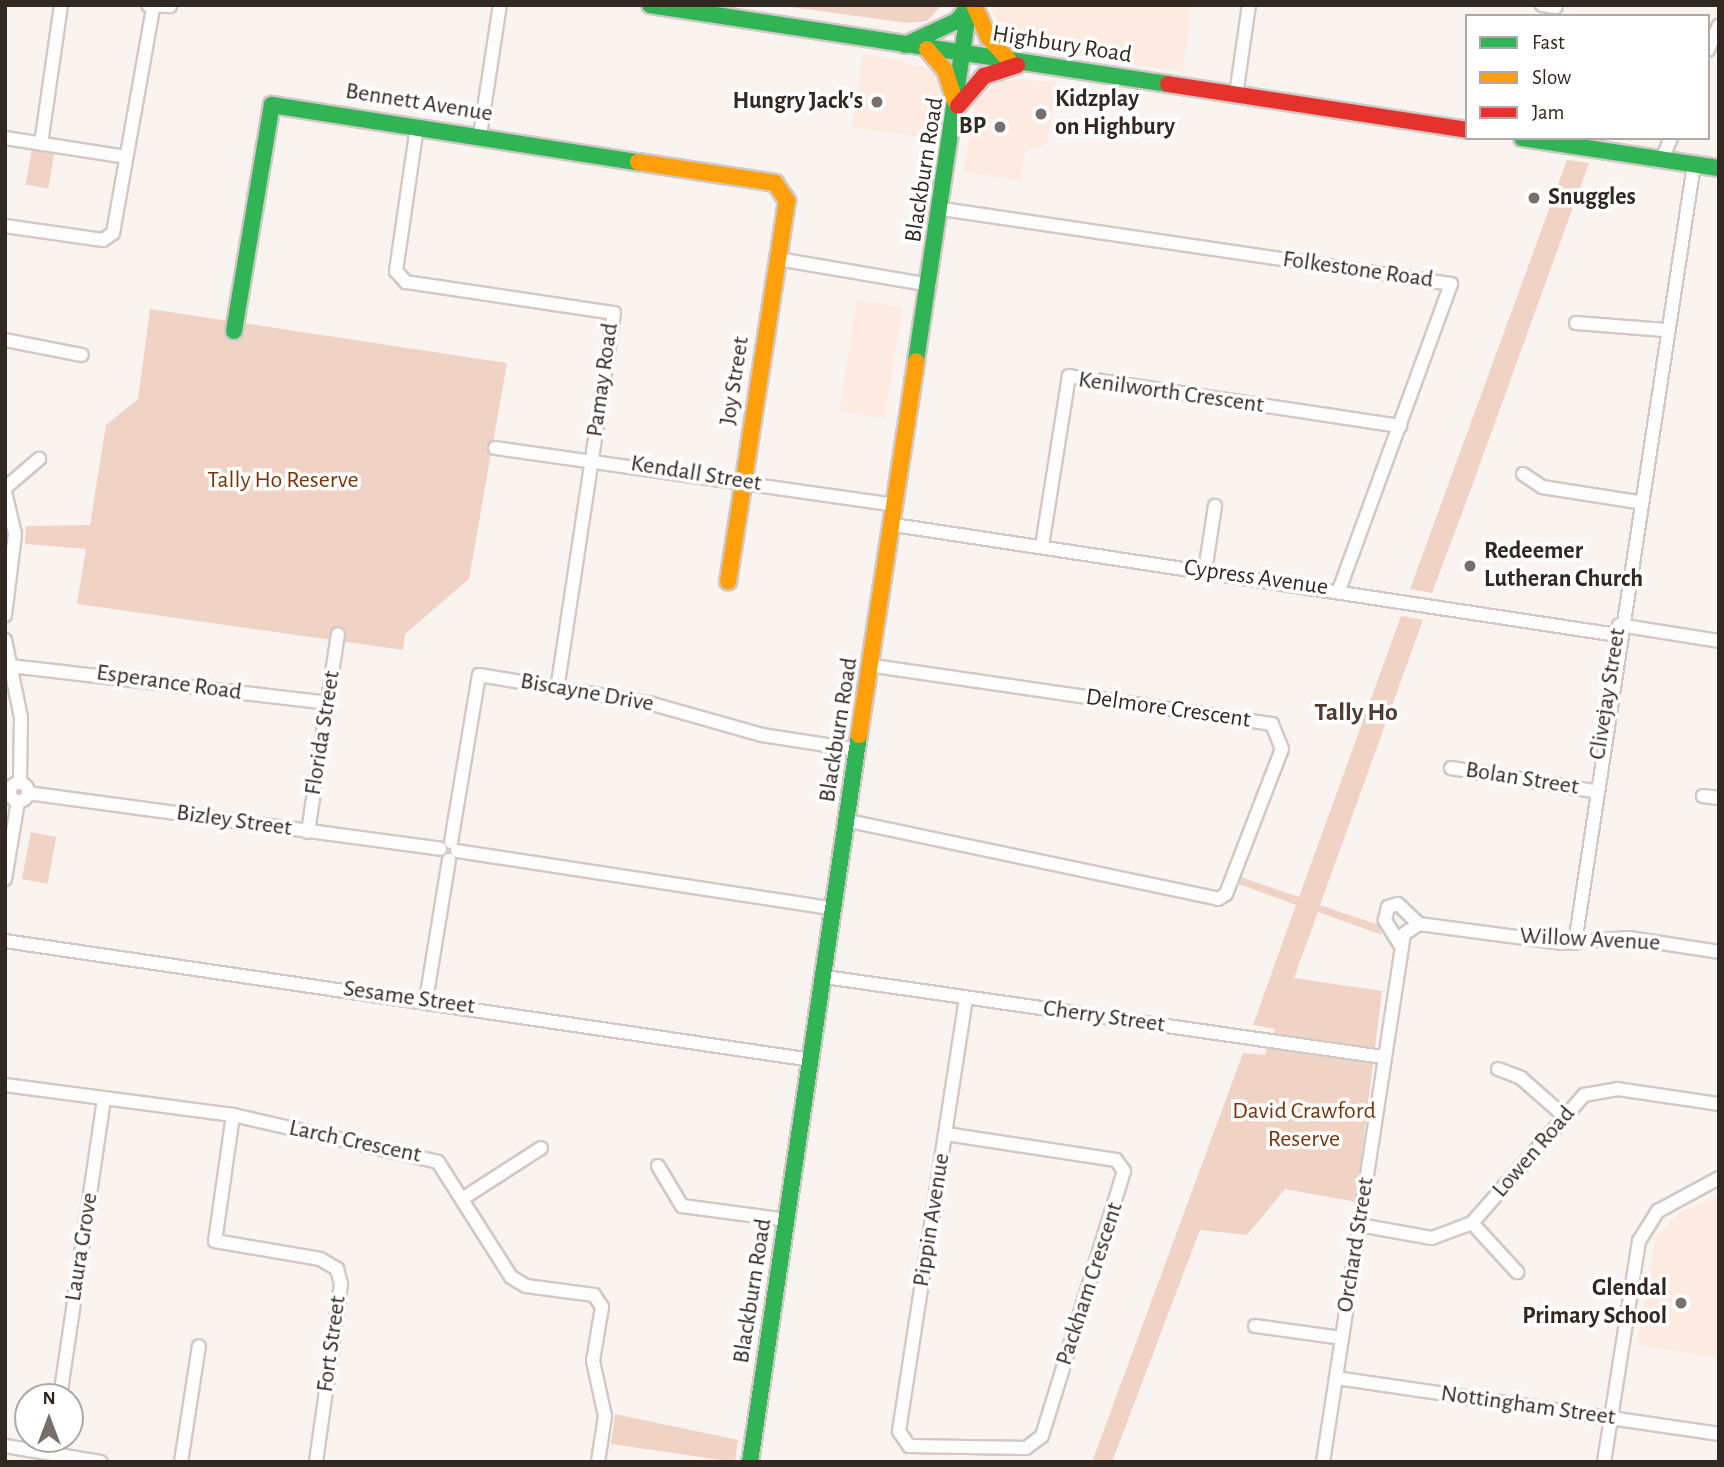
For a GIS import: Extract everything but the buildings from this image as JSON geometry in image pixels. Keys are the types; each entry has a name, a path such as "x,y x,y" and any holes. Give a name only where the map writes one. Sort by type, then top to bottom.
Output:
{"main road":[{"name":"Highbury Road","path":"650,5 1465,130"},
{"path":"905,45 957,21 971,5 989,38 1017,62 984,76 957,111"},
{"name":"Blackburn Road","path":"750,1462 971,5"},
{"path":"928,49 950,81 957,111"},
{"name":"Bennett Avenue","path":"234,331 272,105 480,135 785,189"},
{"path":"1535,140 1719,168"},
{"name":"Joy Street","path":"728,581 778,259 785,189"}],"street":[{"path":"41,144 61,5"},
{"path":"480,135 500,5"},
{"path":"1236,95 1249,5"},
{"path":"1542,5 1555,9"},
{"path":"5,226 109,238 126,157 150,6 170,6"},
{"path":"1710,46 1718,28"},
{"name":"Pamay Road","path":"417,127 396,271 406,282 614,313 557,688"},
{"path":"5,138 126,157"},
{"path":"1662,159 1670,140"},
{"name":"Clivejay Street","path":"1574,943 1593,791 1689,164"},
{"name":"Folkestone Road","path":"942,209 1451,284 1339,590"},
{"path":"778,259 930,285"},
{"path":"1576,323 1665,330"},
{"path":"5,340 82,355"},
{"name":"Kenilworth Crescent","path":"1042,546 1069,376 1400,426"},
{"name":"Kendall Street","path":"495,448 896,505"},
{"path":"5,614 15,534 5,490 39,459"},
{"path":"1523,474 1542,487 1638,502"},
{"path":"1206,571 1215,506"},
{"name":"Cypress Avenue","path":"894,525 1618,630 1719,641"},
{"name":"Florida Street","path":"308,832 338,634"},
{"path":"5,640 21,717 16,791 5,879"},
{"name":"Esperance Road","path":"10,666 328,703"},
{"name":"Delmore Crescent","path":"849,821 1218,899 1226,894 1282,749 1272,724 872,666"},
{"name":"Biscayne Drive","path":"449,850 479,675 557,688 859,750"},
{"name":"Bolan Street","path":"1451,768 1593,791"},
{"name":"Bizley Street","path":"16,791 449,850 835,909"},
{"path":"1703,796 1719,798"},
{"path":"426,1000 449,850"},
{"path":"1398,904 1419,924 1401,946 1385,920 1388,908 1398,904"},
{"name":"Willow Avenue","path":"1419,924 1574,943 1629,938 1719,952"},
{"name":"Sesame Street","path":"5,941 426,1000 812,1060"},
{"name":"Orchard Street","path":"1322,1462 1401,946"},
{"name":"Cherry Street","path":"825,977 1383,1057"},
{"name":"Pippin Avenue","path":"902,1442 966,999"},
{"path":"1498,1069 1521,1078 1563,1115"},
{"name":"Larch Crescent","path":"5,1085 233,1115 431,1158 462,1199 511,1277 526,1286 594,1295 602,1307 593,1361 605,1416 598,1462"},
{"name":"Lowen Road","path":"1359,1226 1433,1238 1472,1223 1563,1115 1584,1096 1617,1089 1719,1104"},
{"name":"Laura Grove","path":"62,1383 104,1098"},
{"name":"Fort Street","path":"233,1115 215,1241 320,1259 337,1269 341,1284 316,1462"},
{"name":"Packham Crescent","path":"902,1442 1014,1451 1042,1436 1124,1171 1116,1160 946,1133"},
{"path":"462,1199 541,1148"},
{"path":"658,1166 682,1206 787,1220"},
{"path":"1604,1462 1639,1241 1658,1210 1719,1178"},
{"path":"1472,1223 1517,1272"},
{"path":"1255,1326 1342,1338"},
{"path":"181,1462 200,1346"},
{"name":"Nottingham Street","path":"1336,1378 1719,1434"},
{"path":"5,1446 101,1462"}],"shaded area":[{"path":"989,5 1192,5 1183,72 1010,45"},
{"path":"863,53 934,69 941,83 933,139 852,127"},
{"name":"BP","path":"1013,79 1057,82 1047,146 1025,150 1021,181 964,172 975,103 998,81"},
{"path":"857,300 902,307 885,419 839,412"},
{"name":"Glendal Primary School","path":"1719,1195 1719,1358 1637,1345 1656,1237 1678,1214"}],"green space":[{"path":"776,5 942,5 927,21 907,23"},
{"path":"32,148 55,152 48,188 26,184"},
{"path":"1567,160 1589,163 1468,497 1432,593 1410,589"},
{"name":"Tally Ho Reserve","path":"150,309 507,363 469,579 405,634 403,650 77,604 86,549 25,544 26,526 90,525 106,425 138,399"},
{"name":"David Crawford Reserve","path":"1401,616 1423,620 1320,905 1379,925 1382,935 1318,912 1294,978 1382,991 1356,1202 1285,1189 1247,1235 1200,1230 1112,1462 1092,1462 1243,1053 1265,1055 1275,1029 1253,1025 1296,905 1236,883 1238,876 1299,897"},
{"path":"31,832 57,837 47,884 22,879"},
{"path":"615,1414 738,1440 735,1462 611,1444"}],"traffic: fast":[{"path":"650,5 1168,84"},
{"path":"916,361 969,5"},
{"path":"905,45 957,21 969,6"},
{"path":"234,331 272,105 638,162"},
{"path":"1535,140 1719,168"},
{"path":"750,1462 859,735"}],"traffic: slow":[{"path":"974,5 989,38 1009,60"},
{"path":"927,49 945,70 955,101"},
{"path":"638,162 775,183 787,201 728,581"},
{"path":"859,735 916,361"}],"traffic: jam":[{"path":"958,106 984,76 1017,65"},
{"path":"1168,84 1465,130"}],"place":[{"name":"Hungry Jack's","path":"877,102"},
{"name":"Kidzplay on Highbury","path":"1041,114"},
{"name":"BP","path":"1000,127"},
{"name":"Snuggles","path":"1534,198"},
{"name":"Redeemer Lutheran Church","path":"1470,566"},
{"name":"Glendal Primary School","path":"1681,1303"}],"district":[{"name":"Tally Ho","path":"1356,713"}]}
